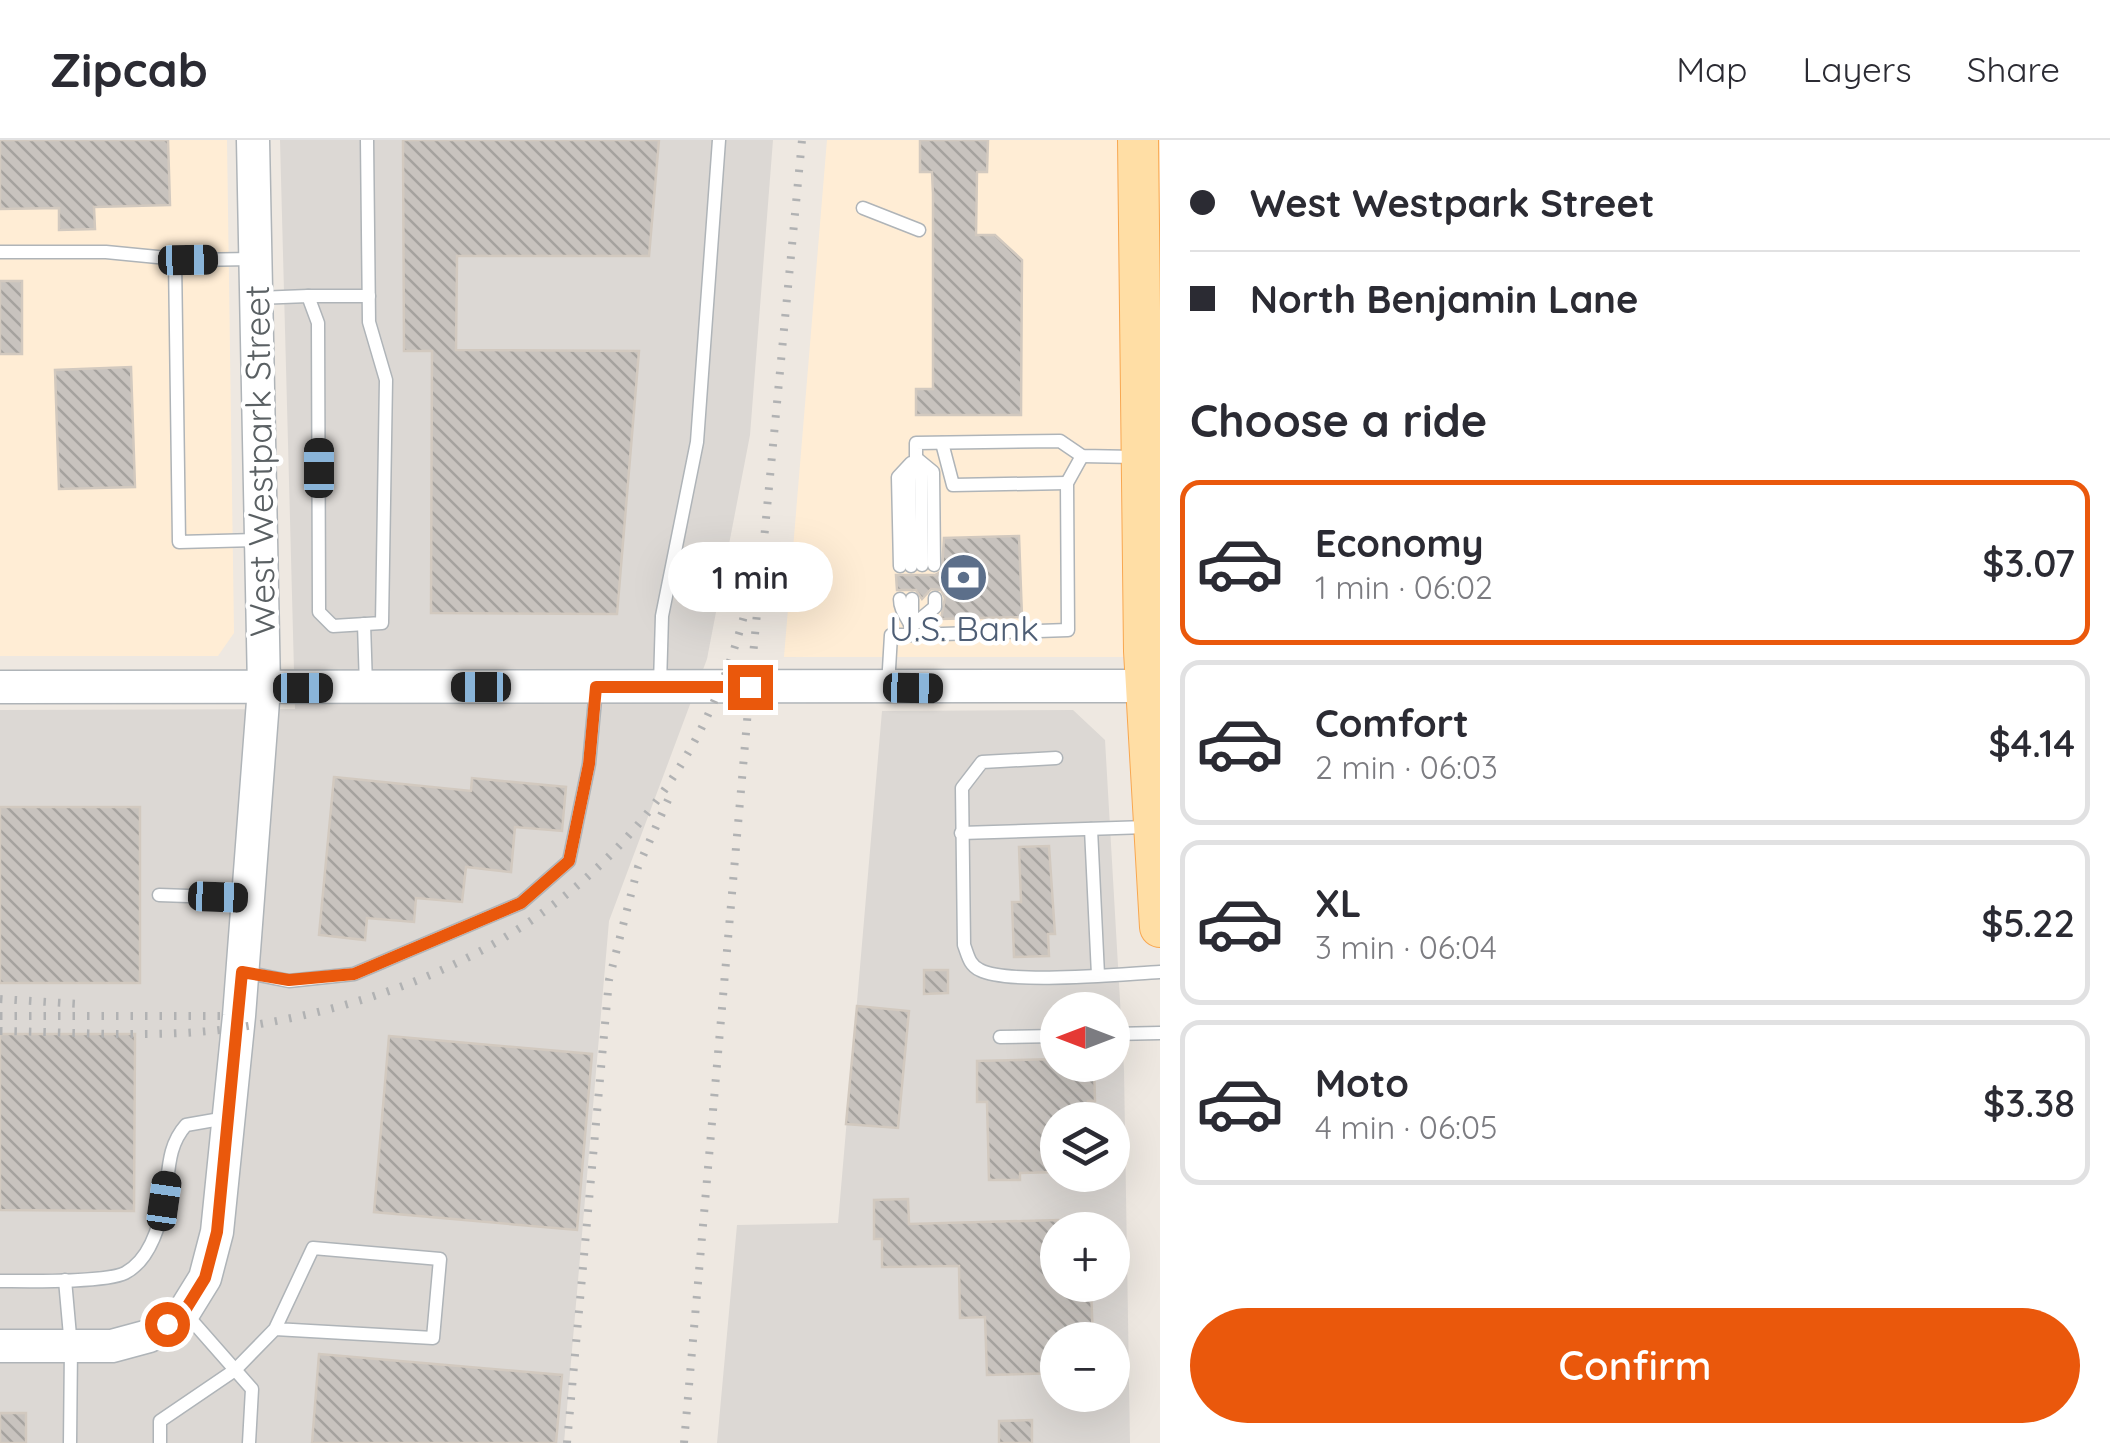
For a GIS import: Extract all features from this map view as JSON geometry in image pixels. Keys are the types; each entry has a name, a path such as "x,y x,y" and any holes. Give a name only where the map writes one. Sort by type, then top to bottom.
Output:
{"main road":[{"path":"1138,140 1150,312 1142,457 1160,927"}],"street":[{"name":"West Westpark Street","path":"184,1312 205,1278 217,1232 264,688 253,140"},
{"path":"0,687 1153,686"},
{"path":"0,1346 112,1346 149,1336 184,1312"}],"lane":[{"path":"308,296 318,323 319,612 333,626 382,623 386,380 369,322 367,140"},
{"path":"660,686 662,616 697,442 719,140"},
{"path":"864,208 918,230"},
{"path":"0,252 256,259"},
{"path":"175,259 179,542 262,540"},
{"path":"257,298 369,296"},
{"path":"916,458 933,472 917,565 909,478 916,443 1060,441 1082,456 1142,457"},
{"path":"942,443 952,485 1067,482"},
{"path":"888,687 891,635 913,630 1068,630 1067,482 1082,456"},
{"path":"917,599 913,630 900,610 917,599"},
{"path":"364,624 366,687"},
{"path":"242,972 289,980 354,974 521,903 569,861 589,764 596,687"},
{"path":"1056,758 982,762 962,788 964,945 970,964 982,972 1013,977 1160,972"},
{"path":"962,833 1155,826"},
{"path":"1091,829 1098,975"},
{"path":"159,895 248,898"},
{"path":"1130,1034 1160,1033"},
{"path":"1000,1037 1040,1036"},
{"path":"0,1282 124,1273 142,1257 156,1230 176,1138 186,1125 228,1118"},
{"path":"160,1443 160,1421 235,1370 275,1329 314,1248 440,1259 433,1338 275,1329"},
{"path":"65,1280 71,1346 70,1443"},
{"path":"184,1312 252,1389 249,1443"}],"shaded area":[{"path":"0,140 227,140 234,633 218,656 0,656"},
{"path":"280,140 773,140 750,435 707,659 609,921 564,1443 0,1443 0,710 295,709"},
{"path":"827,140 1160,140 1160,657 784,657"},
{"path":"1073,710 1105,740 1120,992 1040,992 1040,1082 1124,1082 1125,1102 1040,1102 1040,1192 1126,1192 1126,1212 1040,1212 1040,1302 1128,1302 1128,1322 1040,1322 1040,1412 1130,1412 1130,1443 717,1443 737,1225 838,1223 882,711"}],"building":[{"path":"0,140 168,140 170,205 94,207 95,229 59,230 59,208 0,209"},
{"path":"403,140 659,140 649,256 457,256 456,350 639,351 617,614 431,613 432,351 404,351"},
{"path":"920,140 988,140 987,172 977,172 976,235 995,235 1022,260 1021,415 916,415 916,389 933,389 932,172 920,172"},
{"path":"0,281 22,281 22,354 0,354"},
{"path":"131,367 135,487 59,489 55,370"},
{"name":"U.S. Bank","path":"1019,536 1022,617 941,619 945,598 941,590 931,589 922,599 916,590 897,590 896,575 935,575 942,571 944,538"},
{"path":"334,777 471,791 472,778 566,787 562,831 515,827 511,872 466,867 462,902 416,898 414,922 367,918 365,940 319,935"},
{"path":"0,807 140,807 140,983 0,983"},
{"path":"1049,846 1055,934 1048,934 1049,956 1014,957 1012,902 1021,902 1019,847"},
{"path":"924,970 948,970 948,993 924,994"},
{"path":"857,1006 909,1011 898,1128 846,1124"},
{"path":"0,1034 135,1034 134,1211 0,1210"},
{"path":"389,1036 592,1054 577,1230 374,1212"},
{"path":"1040,1059 1040,1082 1094,1082 1095,1101 1040,1102 1040,1172 1020,1173 1020,1180 989,1180 987,1102 977,1102 977,1061"},
{"path":"908,1199 909,1224 1040,1220 1040,1302 1092,1302 1092,1322 1040,1322 1040,1374 987,1375 985,1317 960,1318 959,1266 882,1267 882,1239 874,1239 874,1200"},
{"path":"319,1354 562,1375 556,1443 312,1443"},
{"path":"0,1413 26,1413 26,1443 0,1443"},
{"path":"1032,1420 1032,1443 999,1443 999,1421"}],"railway":[{"path":"684,1443 802,140"},
{"path":"0,1031 147,1034 235,1028 327,1010 414,982 493,944 564,897 625,839 677,771 719,691 748,600"},
{"path":"567,1443 609,980 638,867 668,800"},
{"path":"0,999 80,1004"},
{"path":"0,1016 232,1016"}],"place":[{"name":"U.S. Bank","path":"964,577"}],"route":[{"path":"167,1324 184,1312 205,1278 217,1232 242,972 289,980 354,974 521,903 569,861 589,764 596,687 750,687"}]}
